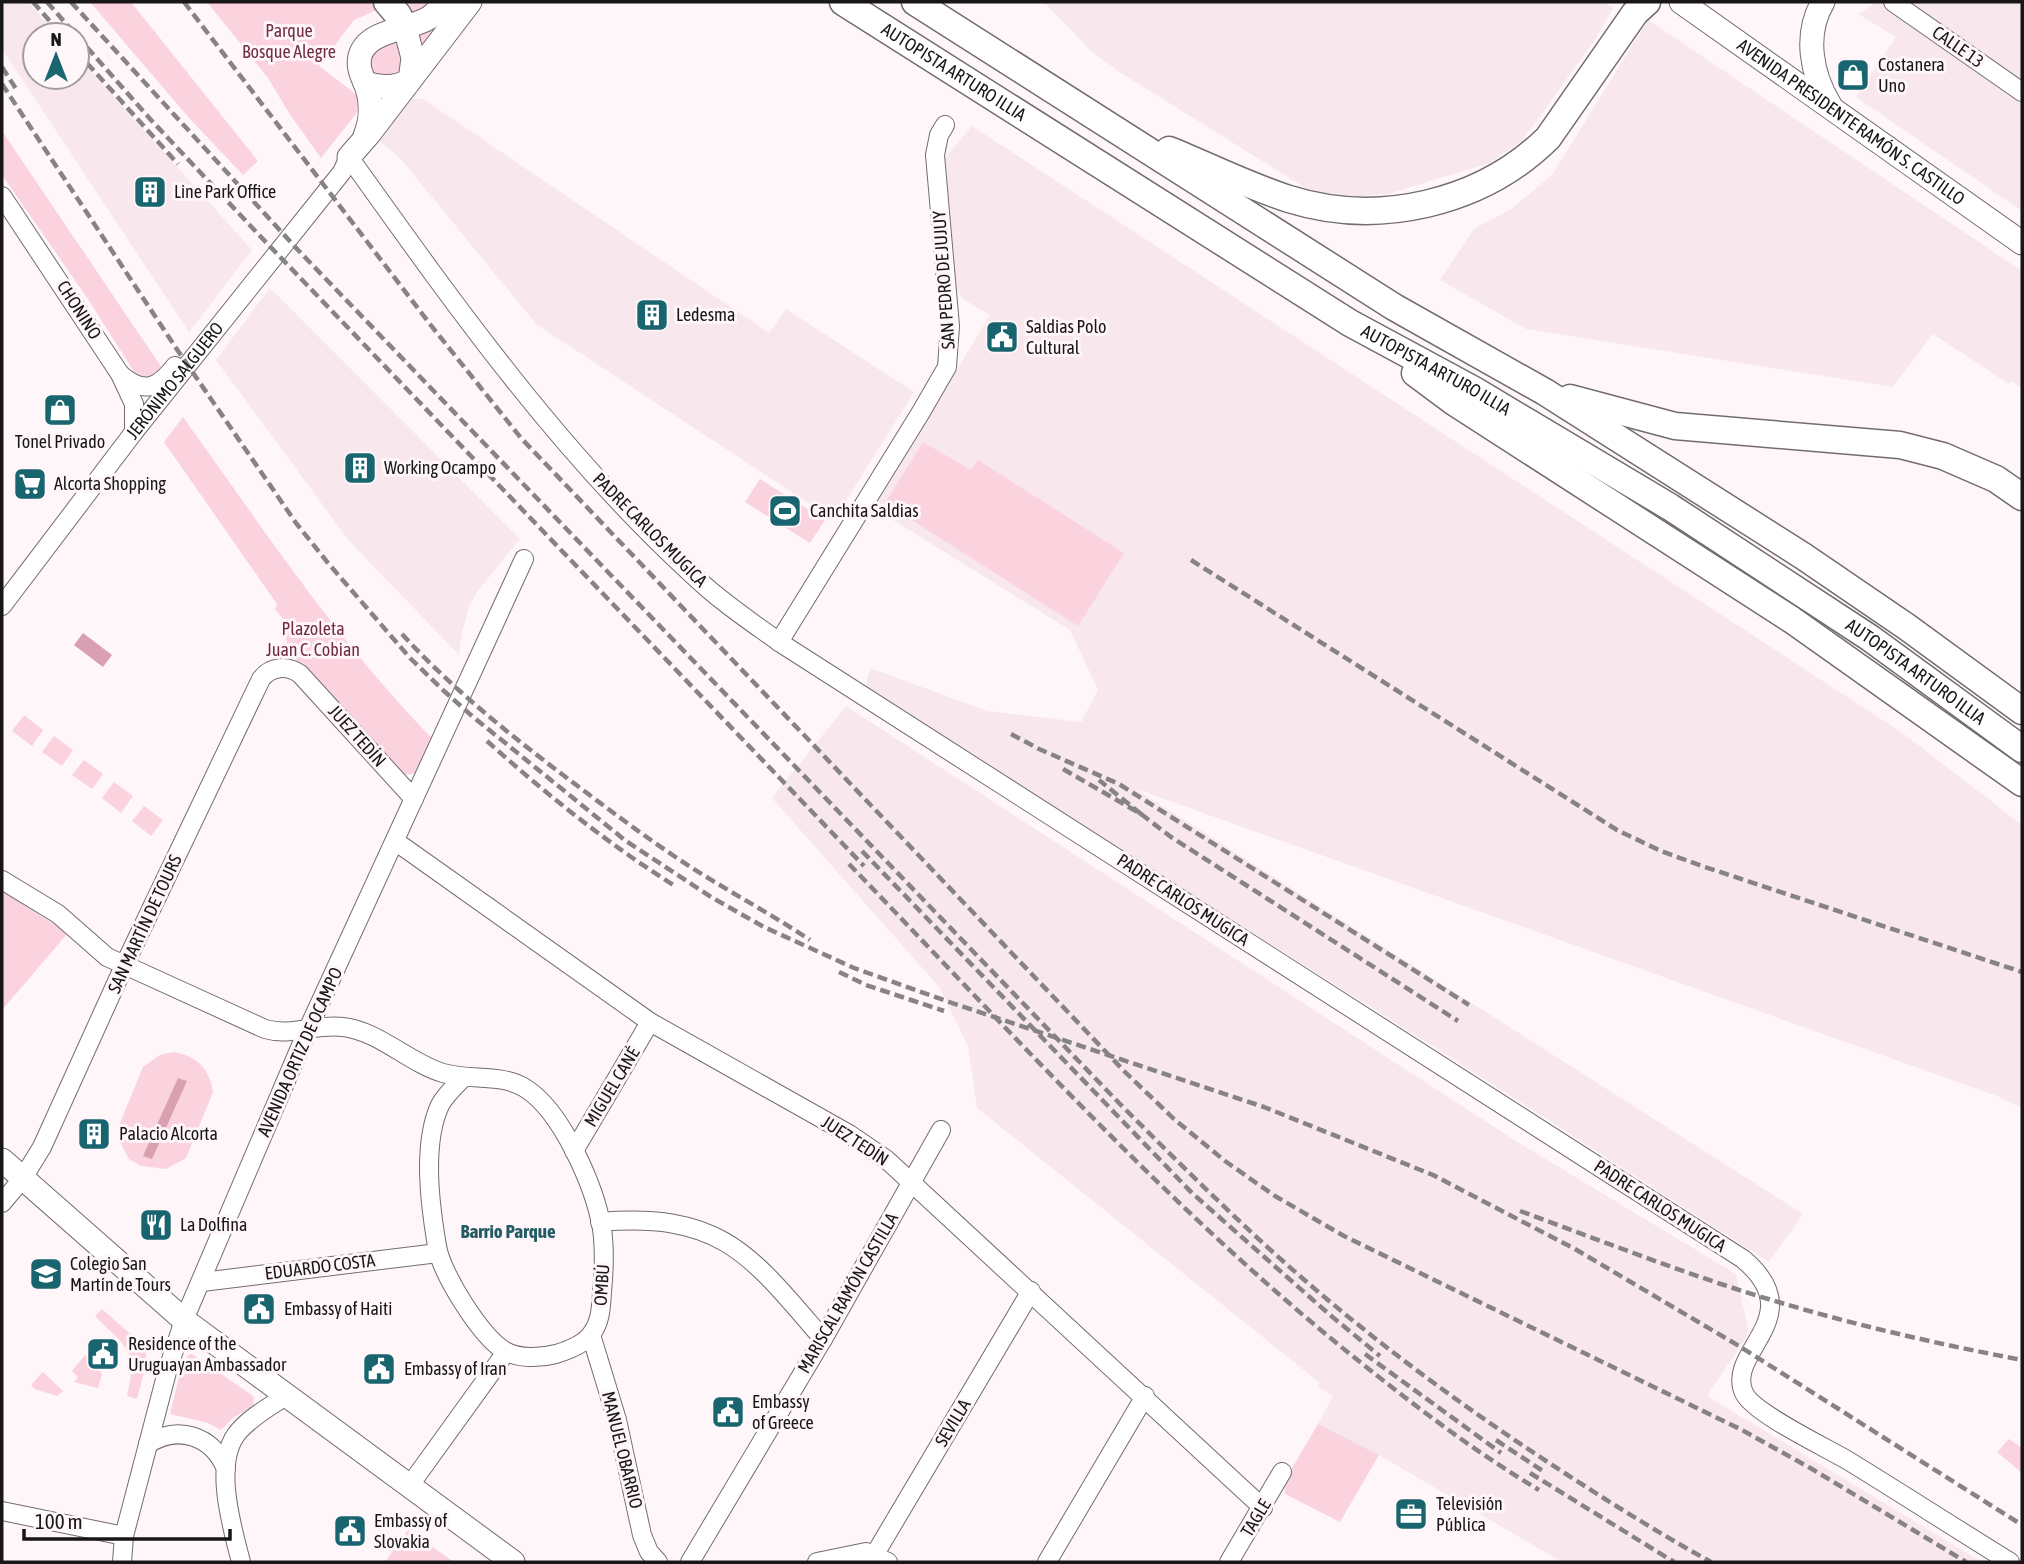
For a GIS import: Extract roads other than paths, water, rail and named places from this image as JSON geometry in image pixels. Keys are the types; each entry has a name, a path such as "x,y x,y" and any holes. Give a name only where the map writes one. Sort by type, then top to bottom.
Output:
{"highway":[{"path":"387,2 405,28"},
{"name":"AUTOPISTA ARTURO ILLIA","path":"915,2 1394,307 1545,392 1803,556 1907,627 2022,711"},
{"path":"1109,125 1258,187 1310,204 1362,211 1430,204 1492,180 1534,152 1559,124 1635,13 1647,2"},
{"name":"AUTOPISTA ARTURO ILLIA","path":"847,5 1350,323 1474,390 1682,514 1870,638 2022,749"},
{"path":"1350,323 1454,402 1793,620 2022,783"},
{"path":"1545,392 1675,426 1900,445 1953,460 1996,479 2022,496"}],"main road":[{"path":"364,139 370,109 359,67 363,50 379,37 427,19 445,2"},
{"name":"JERÓNIMO SALGUERO","path":"349,157 470,2"},
{"name":"AVENIDA PRESIDENTE RAMÓN S. CASTILLO","path":"1681,2 2022,243"},
{"path":"1823,2 1814,25 1811,47 1821,90 1833,109"},
{"path":"365,83 385,87 402,85 410,80 413,58 405,28"},
{"path":"2,1160 184,1320 513,1562"}],"street":[{"name":"CALLE 13","path":"1894,2 2022,92"},
{"name":"SAN PEDRO DE JUJUY","path":"779,642 947,367 950,326 935,155 938,139 945,125"},
{"name":"PADRE CARLOS MUGICA","path":"349,157 464,316 580,460 697,579 779,642 1743,1259 1763,1282 1769,1308 1766,1328 1743,1371 1742,1387 1748,1399 1765,1413 2010,1562"},
{"name":"JERÓNIMO SALGUERO","path":"120,374 137,386 146,387 164,381 319,182 333,166 349,157"},
{"name":"JERÓNIMO SALGUERO","path":"2,606 134,432 342,172 349,157"},
{"name":"CHONINO","path":"2,197 120,374 134,404 134,432"},
{"name":"AVENIDA ORTIZ DE OCAMPO","path":"122,1562 124,1536 167,1372 184,1320 308,1029 524,559"},
{"name":"SAN MARTÍN DE TOURS","path":"2,1203 23,1178 42,1147 124,966 261,680 267,673 281,668 289,668 300,674"},
{"name":"JUEZ TEDÍN","path":"300,674 414,799"},
{"name":"JUEZ TEDÍN","path":"396,841 650,1022 849,1134 887,1160 1263,1508"},
{"name":"OMBÚ","path":"2,880 58,914 107,957 265,1029 285,1032 335,1026 357,1030 433,1069 464,1077 498,1078 527,1089 548,1106 563,1128 600,1222 604,1258 602,1288 598,1321 591,1335"},
{"name":"MIGUEL CANÉ","path":"574,1151 650,1022"},
{"path":"464,1077 441,1103 432,1131 430,1190 438,1253 447,1275 485,1332 506,1352 546,1356 568,1350 591,1335"},
{"name":"MARISCAL RAMÓN CASTILLA","path":"690,1562 823,1339 941,1130"},
{"path":"600,1222 640,1219 675,1223 701,1230 727,1242 751,1259 823,1339"},
{"name":"EDUARDO COSTA","path":"202,1282 438,1253"},
{"name":"SEVILLA","path":"881,1558 1031,1292"},
{"name":"MANUEL OBARRIO","path":"591,1335 621,1437 642,1535 649,1552 658,1562"},
{"path":"410,1485 506,1352"},
{"path":"241,1562 230,1517 226,1469 229,1449 240,1429 287,1395"},
{"path":"1046,1562 1144,1396"},
{"path":"148,1444 175,1434 194,1436 217,1452 226,1469"},
{"name":"TAGLE","path":"1229,1562 1282,1472"},
{"path":"2,1511 124,1536"},
{"path":"817,1562 856,1552 881,1558"}],"railway":[{"path":"33,2 50,21"},
{"path":"47,2 64,21"},
{"path":"71,2 298,250 1119,1103 1235,1217 1345,1314 1453,1397 1584,1486 1711,1562"},
{"path":"184,2 433,328 521,438 1126,1073 1174,1119 1225,1161 1275,1196 1344,1236 1742,1430 1966,1562"},
{"path":"91,52 261,237 864,866"},
{"path":"2,67 18,92"},
{"path":"91,68 178,164"},
{"path":"2,84 176,348 296,523 328,563 410,658 444,691 626,841 711,897 764,927 854,968 1264,1107 1433,1175 1575,1249 1739,1346 2022,1525"},
{"path":"1191,560 1617,830 1661,851 1702,866 2022,972"},
{"path":"402,634 442,675 485,713 600,803 691,867 810,940"},
{"path":"1011,734 1119,784 1469,1005"},
{"path":"487,741 578,818 675,886"},
{"path":"1063,769 1141,814 1099,780"},
{"path":"1141,814 1171,837 1458,1021"},
{"path":"862,851 1192,1193 1380,1356"},
{"path":"849,864 1092,1117 1154,1179 1283,1298 1396,1390 1466,1442 1539,1490"},
{"path":"839,972 866,985 944,1011"},
{"path":"1520,1211 1751,1294 1903,1335 2022,1360"},
{"path":"1365,1354 1501,1453"},
{"path":"1496,1440 1546,1473"},
{"path":"1530,1473 1674,1562"}],"place":[{"name":"Costanera Uno","path":"1853,75"},
{"name":"Line Park Office","path":"150,192"},
{"name":"Ledesma","path":"652,315"},
{"name":"Saldias Polo Cultural","path":"1002,337"},
{"name":"Tonel Privado","path":"60,410"},
{"name":"Working Ocampo","path":"360,468"},
{"name":"Alcorta Shopping","path":"30,484"},
{"name":"Canchita Saldias","path":"785,511"},
{"name":"Palacio Alcorta","path":"94,1134"},
{"name":"La Dolfina","path":"156,1225"},
{"name":"Colegio San Martín de Tours","path":"46,1274"},
{"name":"Embassy of Haiti","path":"259,1309"},
{"name":"Residence of the Uruguayan Ambassador","path":"103,1354"},
{"name":"Embassy of Iran","path":"379,1369"},
{"name":"Embassy of Greece","path":"728,1412"},
{"name":"Televisión Pública","path":"1411,1514"},
{"name":"Embassy of Slovakia","path":"350,1531"}],"district":[{"name":"Barrio Parque","path":"508,1231"}],"park label":[{"name":"Parque Bosque Alegre","path":"289,41"},
{"name":"Plazoleta Juan C. Cobian","path":"313,639"}]}
